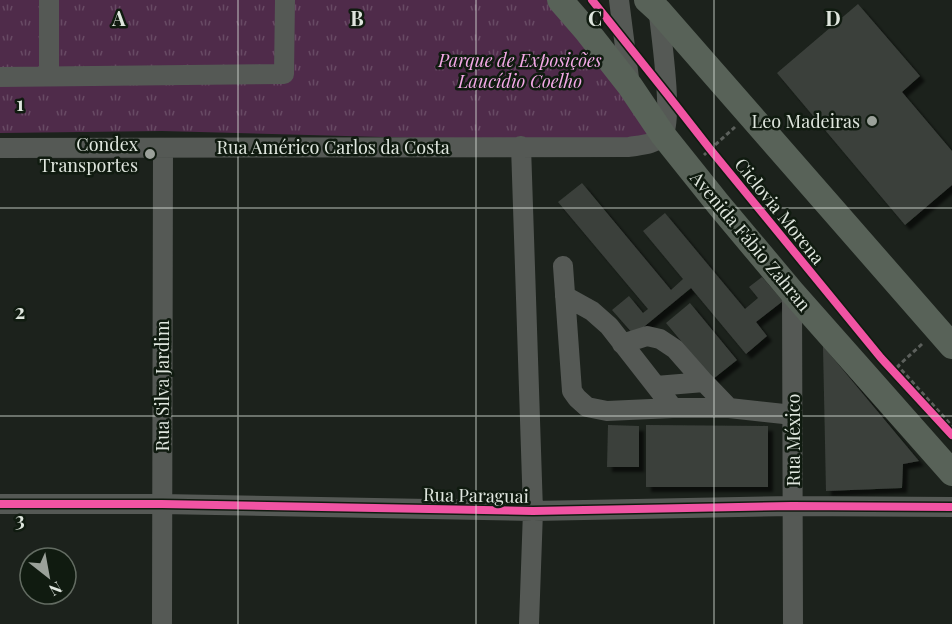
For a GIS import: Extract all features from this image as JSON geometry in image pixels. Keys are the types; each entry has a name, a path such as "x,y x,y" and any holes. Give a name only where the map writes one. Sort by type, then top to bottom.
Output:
{"main road":[{"name":"Avenida Fábio Zahran","path":"560,0 630,86 663,135 792,292 952,473"},
{"path":"654,4 945,338"}],"street":[{"path":"49,0 49,76"},
{"path":"0,77 284,74 285,0"},
{"path":"619,0 630,86"},
{"path":"654,4 667,94 667,122 663,135"},
{"name":"Rua Américo Carlos da Costa","path":"0,148 629,147 650,143 663,135"},
{"path":"521,146 532,511 529,624"},
{"name":"Rua Silva Jardim","path":"162,624 163,148"},
{"path":"563,266 572,391 587,407 608,411 729,408 793,415"},
{"name":"Rua México","path":"792,292 792,624"},
{"path":"565,296 592,311 609,326 673,408"},
{"path":"622,344 647,336 660,339 675,349 729,408"},
{"path":"656,387 704,382"},
{"name":"Rua Paraguai","path":"0,504 162,504 532,511 792,506 952,507"}],"path":[{"path":"690,168 736,126"},
{"path":"945,338 898,366 952,426"},
{"path":"889,366 952,435"}],"green space":[{"name":"Parque de Exposições Laucídio Coelho","path":"0,0 557,0 662,135 650,142 162,131 0,133"}],"building":[{"name":"Leo Madeiras","path":"858,4 920,76 902,92 952,151 952,185 905,225 777,73"},
{"path":"582,183 671,290 683,279 643,231 665,213 745,309 758,298 749,287 762,277 783,301 756,322 767,336 746,354 691,288 634,335 612,310 629,296 643,313 648,309 558,202"},
{"path":"690,303 737,360 713,379 666,323"},
{"path":"823,346 919,461 903,464 902,488 826,491"},
{"path":"608,425 639,426 639,467 607,467"},
{"path":"646,425 768,426 768,487 646,487"}],"cycle path":[{"name":"Ciclovia Morena","path":"592,0 881,358 952,435"},
{"path":"0,504 162,504 533,511 792,506 952,507"}],"place":[{"name":"Leo Madeiras","path":"872,121"},
{"name":"Condex Transportes","path":"150,154"}]}
